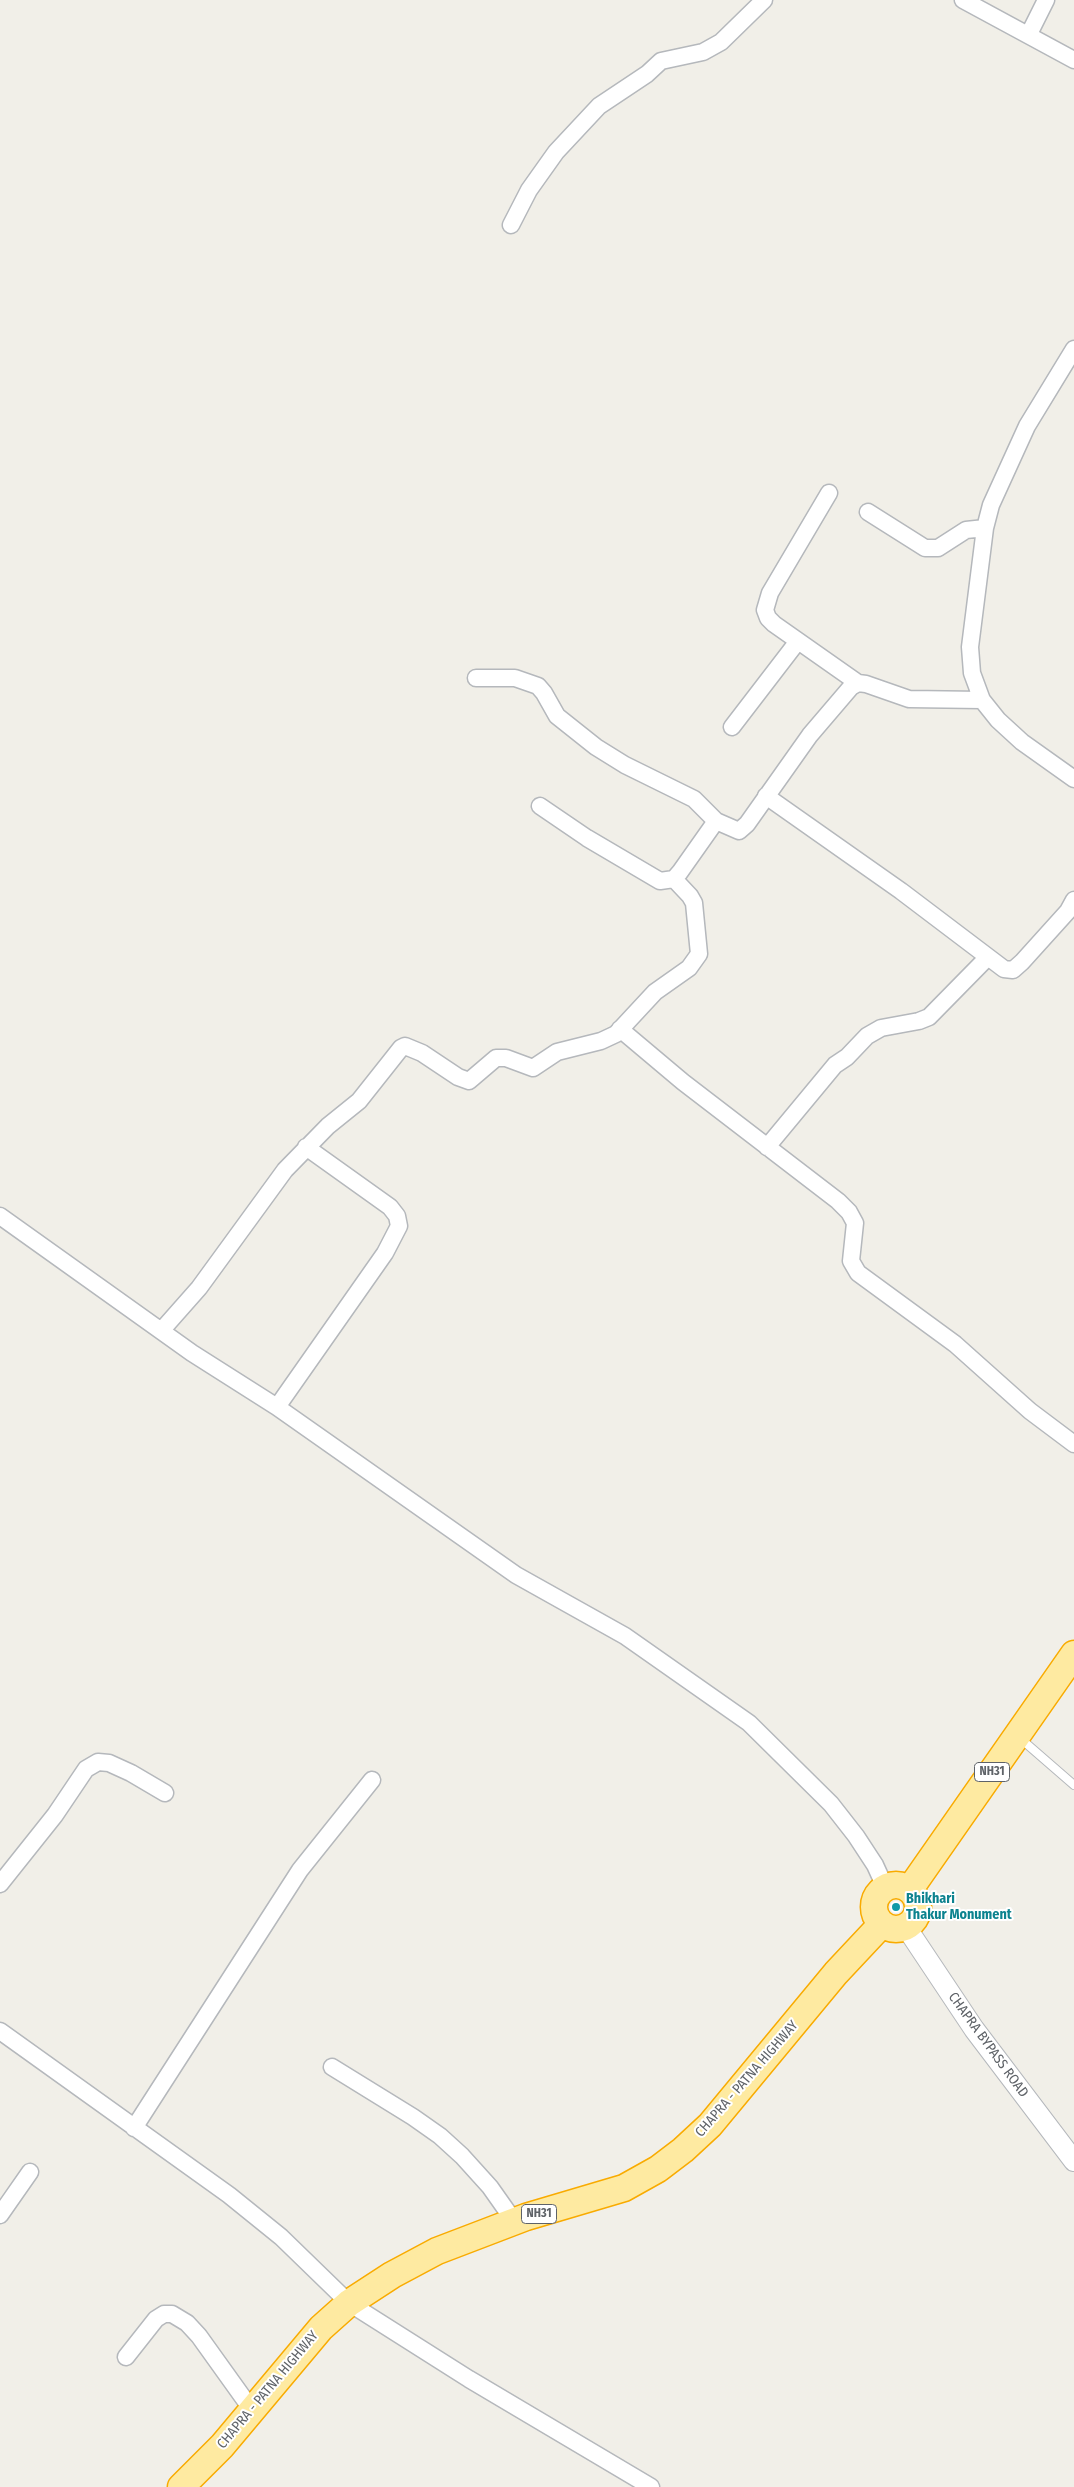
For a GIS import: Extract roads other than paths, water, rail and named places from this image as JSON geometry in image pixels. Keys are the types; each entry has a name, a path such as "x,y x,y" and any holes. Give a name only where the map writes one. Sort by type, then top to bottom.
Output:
{"highway":[{"name":"NH31","path":"898,1888 918,1906 915,1918 894,1926 874,1914 876,1896 898,1888 1017,1736 1074,1654"},
{"name":"CHAPRA - PATNA HIGHWAY","path":"181,2487 222,2446 315,2334 349,2304 392,2275 437,2250 514,2222 624,2188 658,2169 683,2150 710,2125 836,1973 894,1926"}],"street":[{"path":"511,225 529,190 556,152 599,106 647,74 661,61 703,52 721,42 764,0"},
{"path":"963,0 1074,60"},
{"path":"1028,34 1046,0"},
{"path":"1074,349 1022,435 1001,480 985,528 970,646 972,672 982,700 998,720 1022,742 1074,779"},
{"path":"829,493 766,602 765,610 768,618 858,683 909,699 982,700"},
{"path":"868,512 925,548 938,548 966,530 985,528"},
{"path":"732,727 798,640"},
{"path":"476,678 515,678 538,686 557,716 586,740 625,765 694,799 716,821 734,831 742,830 829,711 851,687 858,683"},
{"path":"766,796 901,891 1004,969 1014,970 1068,911 1074,900"},
{"path":"540,806 654,878 667,881 674,879 690,860 716,821"},
{"path":"161,1332 199,1288 269,1190 306,1147 359,1101 400,1048 405,1046 422,1053 458,1077 469,1081 496,1058 506,1058 533,1068 557,1052 602,1041 620,1029 656,992 688,968 698,954 694,903 674,879"},
{"path":"766,1147 835,1065 847,1057 867,1036 875,1030 929,1017 987,958"},
{"path":"620,1029 683,1082 766,1147 820,1186 850,1212 855,1223 852,1261 858,1273 954,1344 1030,1411 1074,1444"},
{"path":"277,1407 385,1253 399,1226 397,1216 375,1194 306,1147"},
{"path":"0,1216 161,1332 277,1407 516,1574 625,1636 749,1723 830,1804 865,1850 898,1888"},
{"path":"0,1884 55,1815 86,1769 98,1762 117,1766 165,1793"},
{"path":"134,2128 300,1870 372,1780"},
{"name":"CHAPRA BYPASS ROAD","path":"894,1926 1074,2161"},
{"path":"0,2031 229,2194 282,2237 349,2304 477,2384 651,2487"},
{"path":"332,2068 413,2117 440,2136 462,2156 490,2187 514,2222"},
{"path":"0,2215 30,2172"},
{"path":"126,2357 156,2319 164,2314 172,2314 187,2323 199,2336 252,2410"}],"lane":[{"path":"1017,1736 1074,1785"}],"place":[{"name":"Bhikhari Thakur Monument","path":"896,1907"}]}
